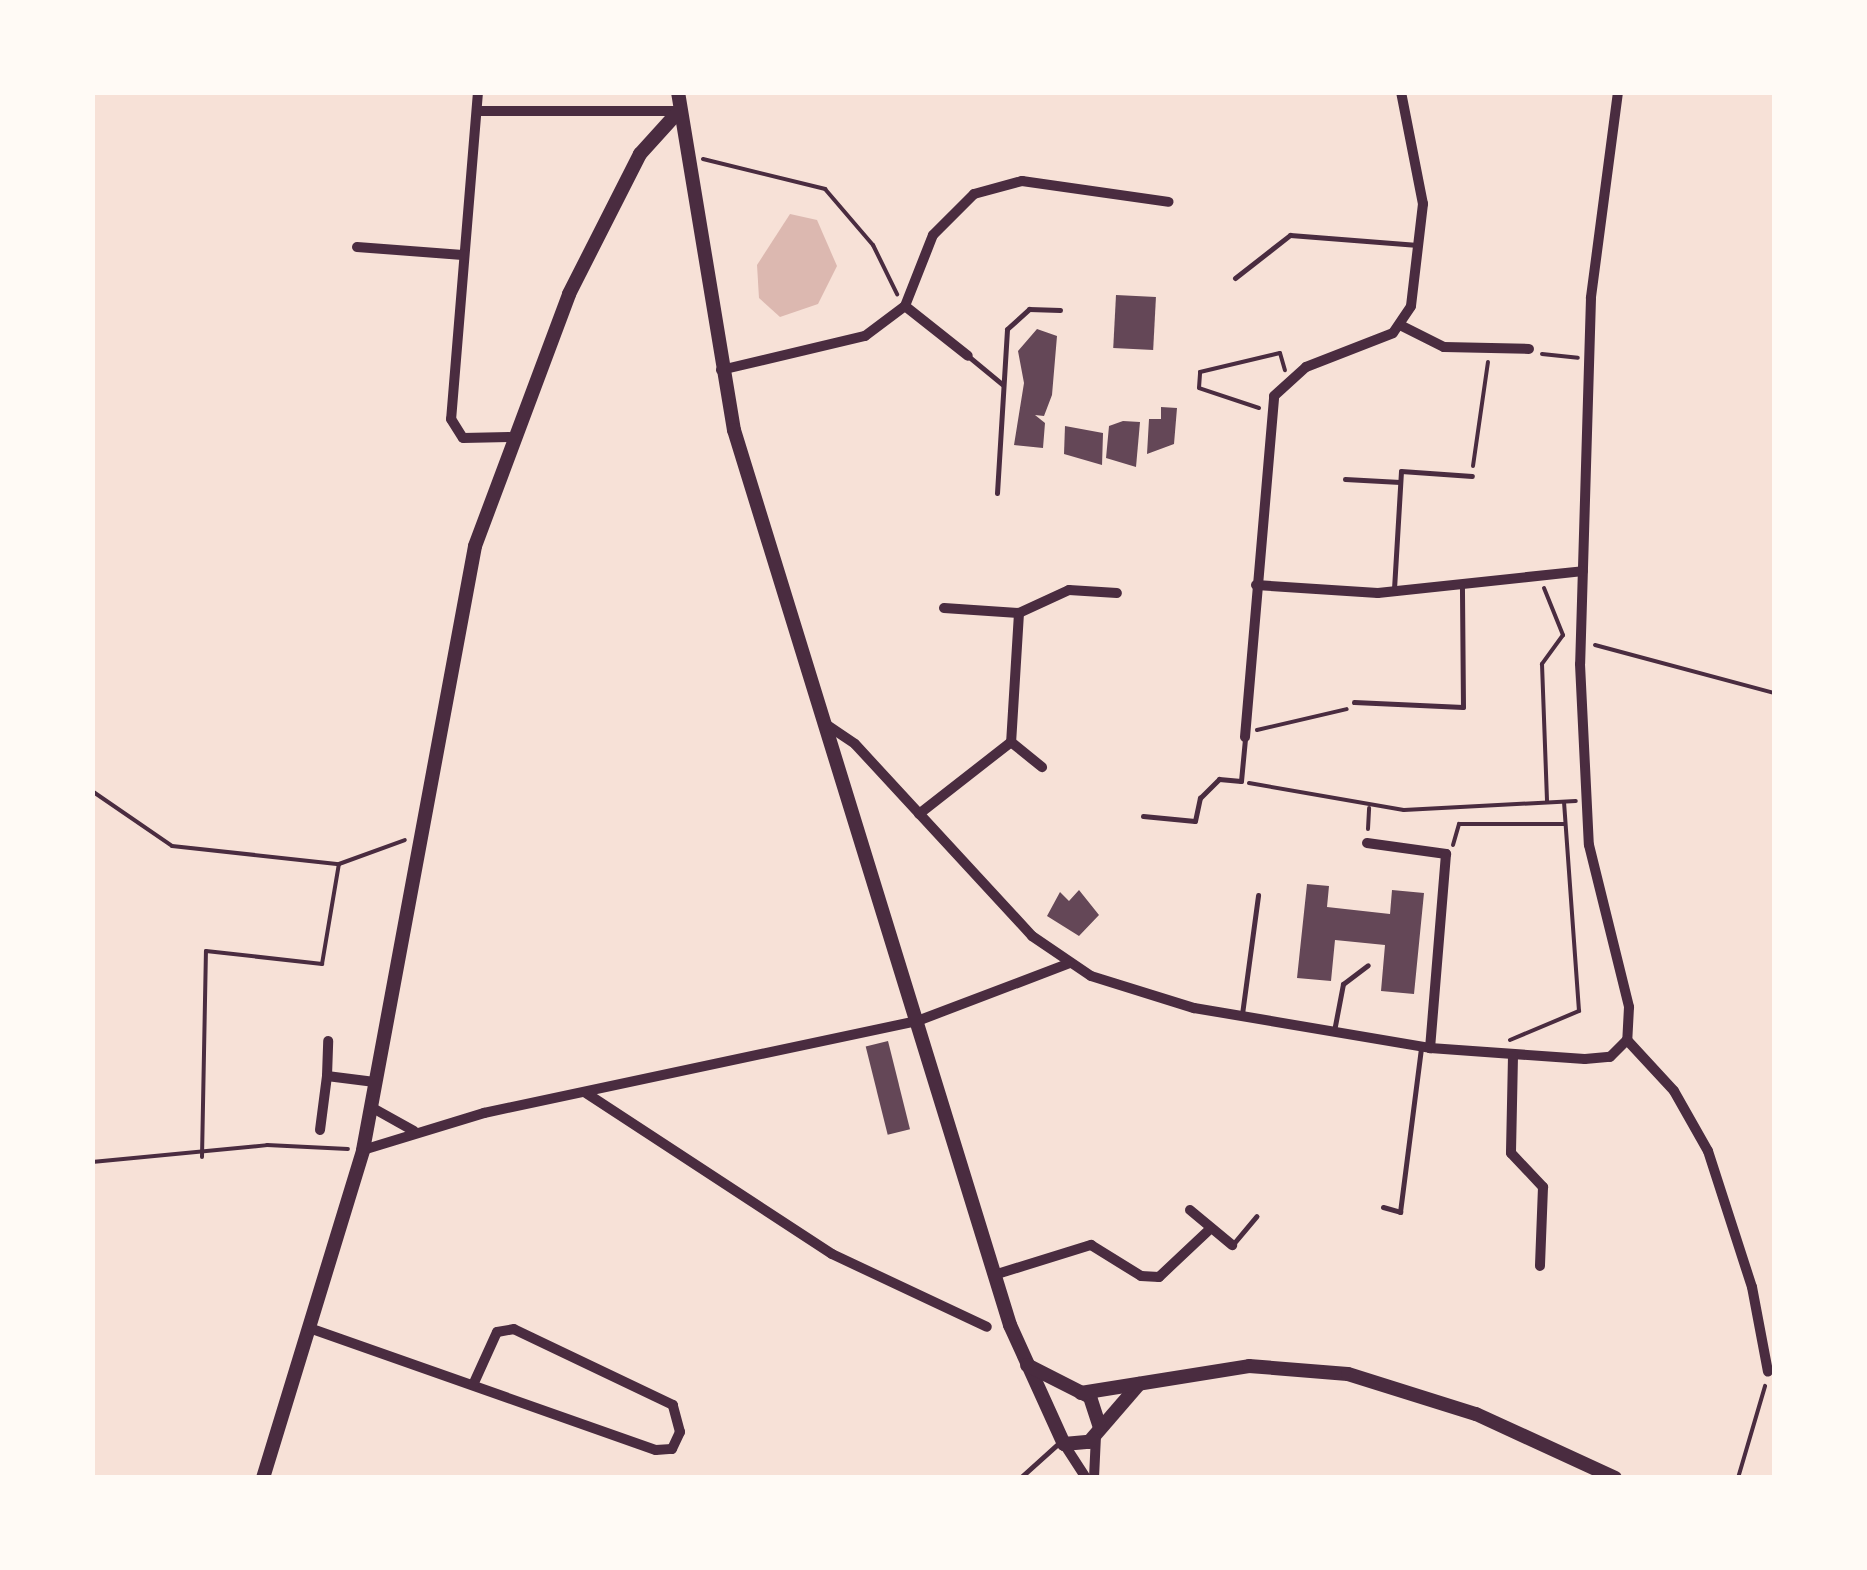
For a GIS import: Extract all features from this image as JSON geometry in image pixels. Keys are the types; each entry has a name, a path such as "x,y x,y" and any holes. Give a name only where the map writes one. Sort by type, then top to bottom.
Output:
{"street":[{"path":"478,92 463,255 453,432 509,437"},
{"path":"678,92 684,152 721,370 824,723 920,1020 994,1275 1049,1426 1086,1478"},
{"path":"1245,733 1268,412 1289,378 1400,325 1421,245 1423,204 1401,92"},
{"path":"824,723 919,814 1032,936 1070,964 1140,993 1242,1018 1334,1034 1484,1054 1610,1057 1628,1040 1630,1007 1596,902 1585,800 1580,641 1587,359 1618,92"},
{"path":"477,112 679,111"},
{"path":"263,1478 315,1330 363,1150 452,636 509,437 626,178 679,111"},
{"path":"721,370 865,336 905,306 933,235 974,194 1022,181 1169,202"},
{"path":"357,246 463,255"},
{"path":"905,306 968,356"},
{"path":"1400,325 1430,344 1529,349"},
{"path":"1256,585 1394,592 1583,571"},
{"path":"944,608 1018,612 1069,590 1117,593"},
{"path":"919,814 1011,742 1018,612"},
{"path":"1011,742 1042,767"},
{"path":"1367,843 1446,854 1425,1047"},
{"path":"363,1150 414,1130 920,1020 1070,964"},
{"path":"1628,1040 1674,1091 1708,1150 1752,1287 1768,1372"},
{"path":"320,1130 328,1041"},
{"path":"1513,1056 1511,1153 1542,1187 1540,1266"},
{"path":"327,1076 375,1082"},
{"path":"586,1093 832,1254 987,1327"},
{"path":"371,1107 414,1130"},
{"path":"1190,1210 1232,1245"},
{"path":"994,1275 1092,1245 1141,1276 1159,1277 1210,1228"},
{"path":"315,1330 656,1450 672,1449 680,1432 674,1405 514,1330 497,1332 473,1385"},
{"path":"1026,1365 1098,1405 1094,1478"},
{"path":"1049,1426 1053,1402 1077,1392 1249,1366 1348,1374 1476,1414 1615,1478"},
{"path":"1062,1443 1098,1430 1140,1384"}],"lane":[{"path":"1235,278 1290,234 1421,245"},
{"path":"996,493 1007,329 1028,309 1060,310"},
{"path":"968,356 1003,385"},
{"path":"1394,592 1401,471 1472,476"},
{"path":"1345,479 1400,482"},
{"path":"1354,702 1463,707 1462,584"},
{"path":"1143,816 1194,821 1200,798 1219,779 1241,781 1245,733"},
{"path":"1242,1018 1258,894"},
{"path":"1334,1034 1343,984 1368,965"},
{"path":"1383,1207 1400,1212 1425,1047"},
{"path":"1232,1245 1257,1216"},
{"path":"1020,1478 1062,1443"}],"path":[{"path":"684,152 825,189 873,245 905,306"},
{"path":"1472,476 1488,348"},
{"path":"1529,349 1587,359"},
{"path":"1268,412 1199,388 1200,372 1280,353 1289,378"},
{"path":"1538,574 1563,635 1542,664 1547,803"},
{"path":"1580,641 1774,693"},
{"path":"1245,733 1269,732 1354,702"},
{"path":"1241,781 1369,807 1460,811 1585,800"},
{"path":"92,791 172,846 339,864 418,837"},
{"path":"1484,1054 1579,1011 1564,802"},
{"path":"1367,843 1369,807"},
{"path":"1446,854 1460,811"},
{"path":"1458,824 1566,824"},
{"path":"202,1157 206,952 322,964 339,864"},
{"path":"92,1162 202,1157 267,1145 363,1150"},
{"path":"1738,1478 1768,1372"}],"shaded area":[{"path":"790,214 817,220 837,266 818,304 780,317 759,298 757,265"}],"building":[{"path":"1116,295 1156,297 1153,350 1113,348"},
{"path":"1037,329 1057,336 1052,395 1044,416 1035,415 1045,423 1043,448 1014,445 1024,383 1018,351"},
{"path":"1161,407 1177,408 1174,444 1147,454 1149,419 1161,419"},
{"path":"1123,421 1140,422 1136,467 1106,458 1109,426"},
{"path":"1065,426 1103,433 1102,465 1064,454"},
{"path":"1307,884 1329,886 1327,907 1390,914 1392,890 1424,893 1414,994 1381,991 1385,945 1335,940 1331,981 1297,978"},
{"path":"1079,890 1099,915 1079,936 1047,916 1060,892 1069,901"},
{"path":"888,1041 910,1129 888,1135 866,1047"}]}
